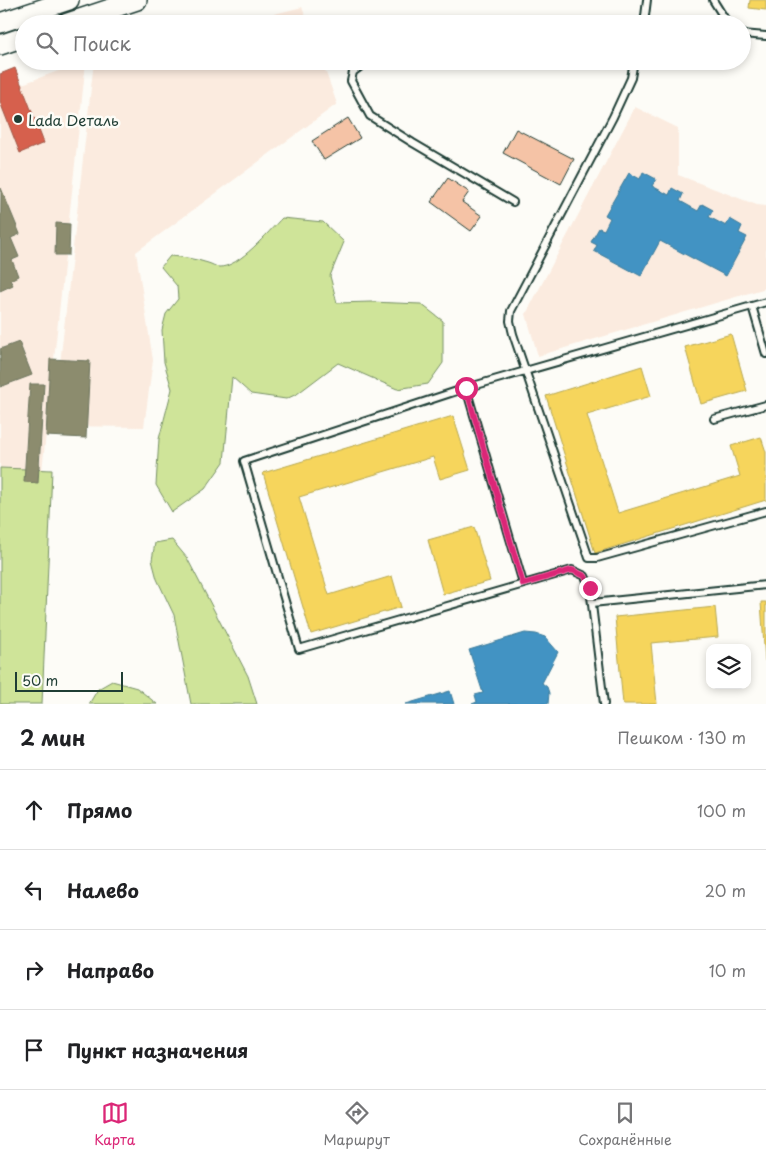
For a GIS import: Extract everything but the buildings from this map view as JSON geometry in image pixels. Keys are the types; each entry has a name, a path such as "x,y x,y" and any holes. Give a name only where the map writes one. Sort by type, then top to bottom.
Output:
{"main road":[{"path":"24,15 69,0"},
{"path":"92,15 136,0"},
{"path":"0,23 15,18"},
{"path":"0,45 15,40"}],"lane":[{"path":"645,15 647,0"},
{"path":"713,0 722,15"},
{"path":"751,35 766,36"},
{"path":"356,70 353,72 351,81 370,116 513,202"},
{"path":"632,70 631,78 613,117 511,311 510,321 513,334 589,558 598,558 766,511"},
{"path":"604,704 590,588 585,576 572,570 299,649 244,461 466,388 766,302"},
{"path":"752,306 766,354"},
{"path":"466,388 523,584"},
{"path":"714,419 766,405"},
{"path":"592,603 766,585"}],"shaded area":[{"path":"302,7 305,15 270,15"},
{"path":"61,70 85,70 42,471 0,468 0,92"},
{"path":"93,70 325,70 337,104 136,252 153,360 144,427 53,426"},
{"path":"635,107 678,128 678,175 757,205 766,206 766,288 538,356 526,314"}],"green space":[{"path":"282,218 323,222 344,242 330,276 337,303 421,304 443,321 443,363 428,384 397,389 338,363 297,394 286,399 251,394 232,377 224,462 205,489 172,512 156,485 159,439 172,389 164,362 162,330 166,314 178,299 177,286 161,267 170,256 194,259 218,267 227,266 253,248"},
{"path":"0,468 52,470 42,704 0,704"},
{"path":"172,540 187,558 248,676 257,704 191,704 174,615 157,579 152,560 155,543"},
{"path":"112,681 137,688 157,704 89,704 98,689"}],"place":[{"name":"Lada Dеталь","path":"18,119"}],"route":[{"path":"466,388 523,584 572,570 585,576 590,588"}]}
